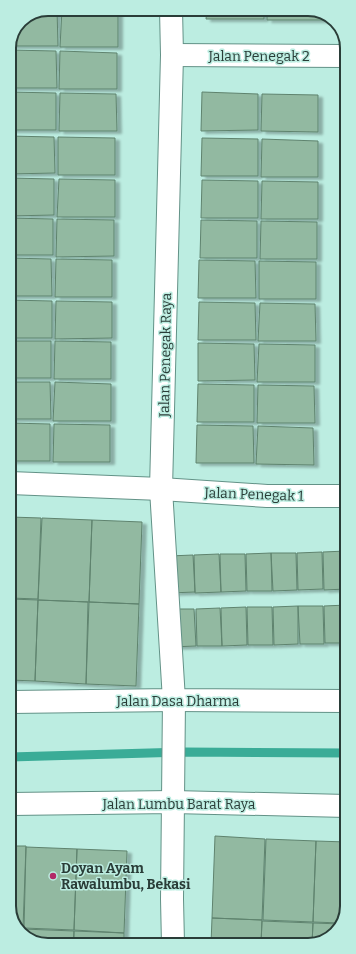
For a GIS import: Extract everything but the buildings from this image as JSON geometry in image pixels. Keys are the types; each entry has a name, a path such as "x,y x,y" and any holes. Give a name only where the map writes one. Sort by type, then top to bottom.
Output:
{"street":[{"name":"Jalan Penegak Raya","path":"171,16 172,55 161,489 174,700 173,938"},
{"name":"Jalan Penegak 2","path":"172,55 340,56"},
{"name":"Jalan Penegak 1","path":"16,483 161,489 267,496 340,496"},
{"name":"Jalan Dasa Dharma","path":"16,702 174,700 340,701"},
{"name":"Jalan Lumbu Barat Raya","path":"16,804 173,793 340,805"}],"waterway":[{"path":"16,757 184,752 340,753"}],"place":[{"name":"Doyan Ayam Rawalumbu, Bekasi","path":"53,876"}]}
